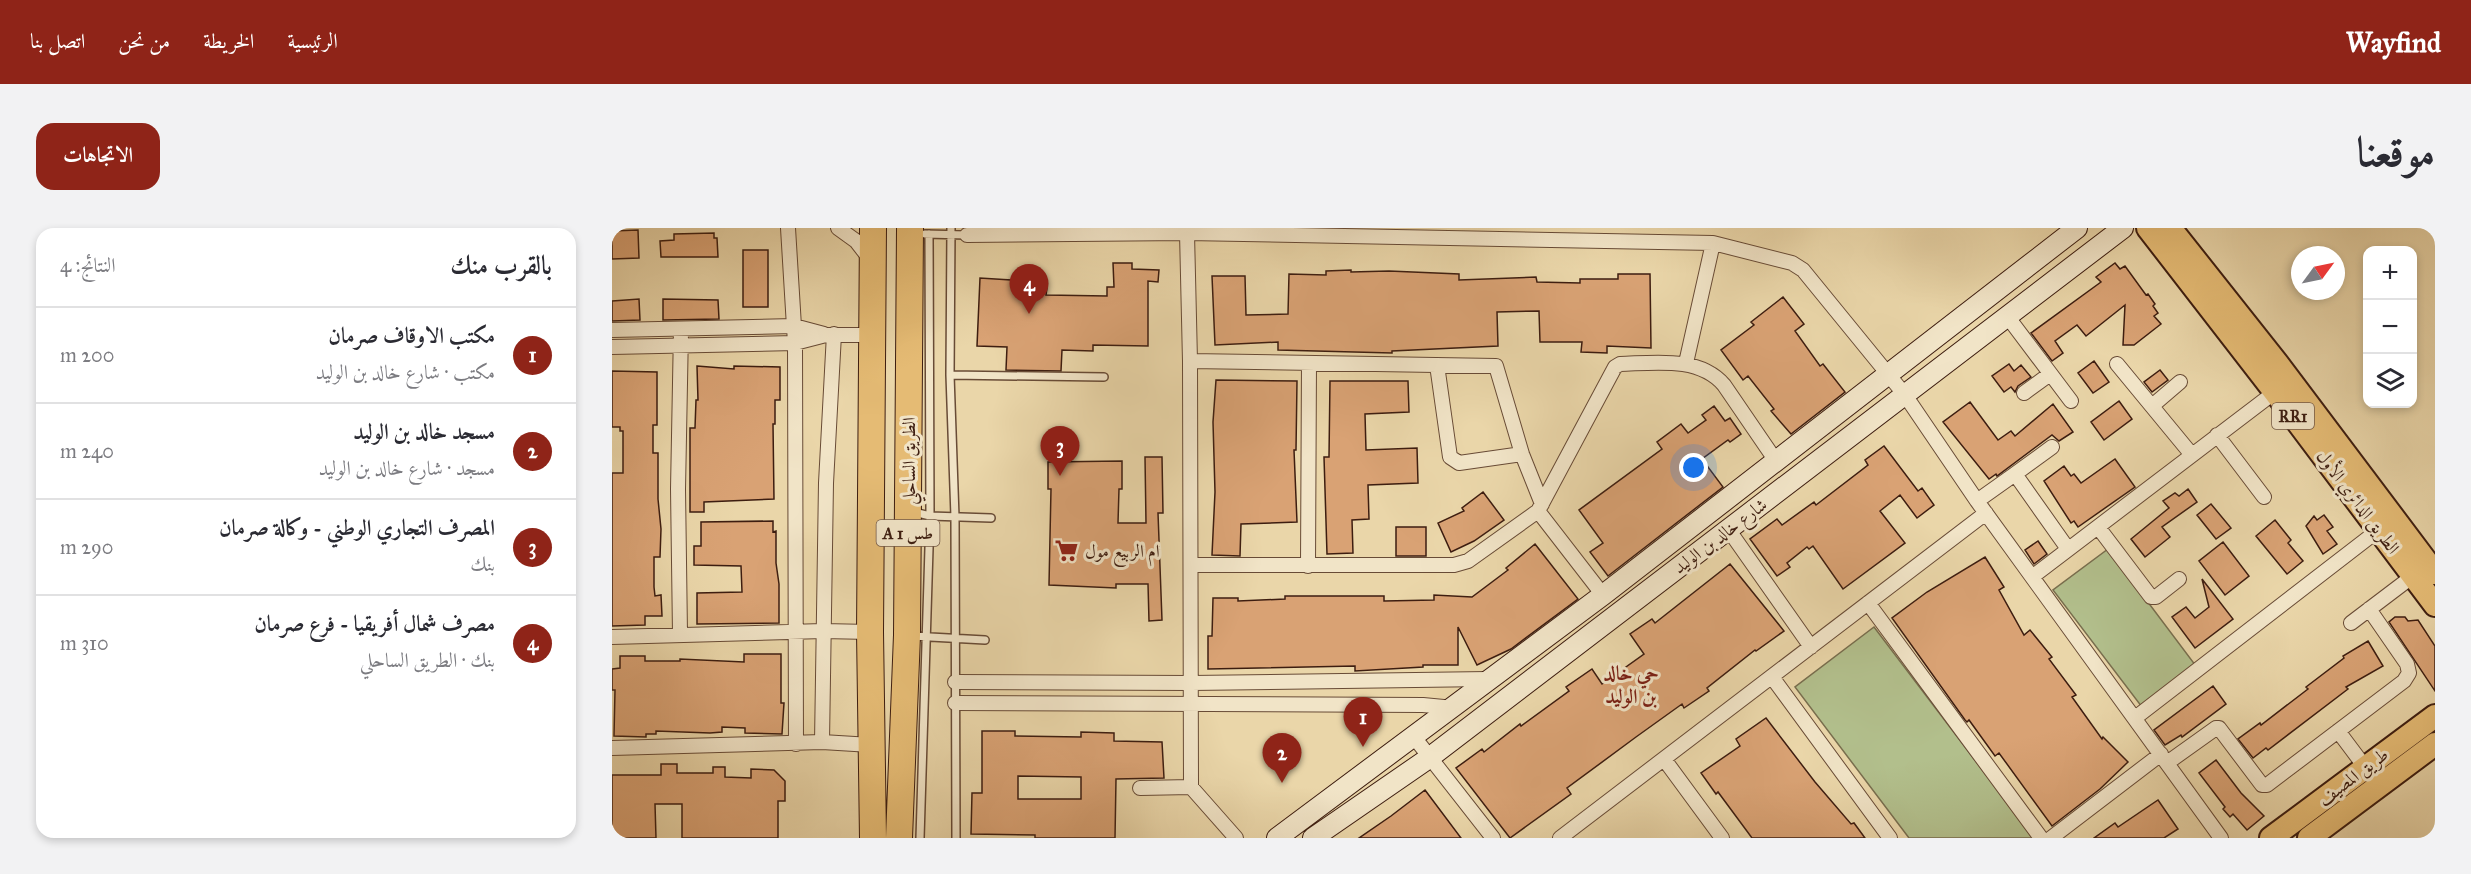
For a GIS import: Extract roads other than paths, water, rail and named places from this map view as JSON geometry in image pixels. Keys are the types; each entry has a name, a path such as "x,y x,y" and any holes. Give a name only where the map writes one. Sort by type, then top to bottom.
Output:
{"highway":[{"name":"الطريق الساحلي","path":"868,833 871,745 873,228"},
{"name":"الطريق الساحلي","path":"899,838 917,637 919,513 917,232"}],"main road":[{"name":"الطريق الدائري الأول","path":"2148,228 2275,392 2386,524 2424,574 2435,605"},
{"name":"الطريق الدائري الأول","path":"2170,228 2277,363 2386,524"},
{"name":"طريق المصيف","path":"2271,838 2435,716"},
{"name":"طريق المصيف","path":"2309,838 2435,744"}],"street":[{"path":"788,228 795,343 796,744"},
{"path":"837,228 856,241 873,262"},
{"name":"شارع خالد بن الوليد","path":"1277,838 1454,708 1488,679 1603,594 2077,228"},
{"name":"شارع خالد بن الوليد","path":"1313,838 1430,758 2123,228"},
{"path":"967,235 1187,233 1713,243 1797,265 1905,395 1977,501 2221,838"},
{"path":"1187,233 1190,361 1191,787 1236,838"},
{"path":"1686,363 1713,243"},
{"path":"2007,316 2071,401"},
{"path":"612,330 794,326 830,335"},
{"path":"680,634 678,489 681,330"},
{"path":"822,742 830,335"},
{"path":"612,347 795,343 830,335 872,335"},
{"path":"1190,361 1496,366 1540,507 1603,594"},
{"path":"1308,567 1309,363"},
{"path":"1191,565 1308,567 1460,565 1540,507 1617,365 1686,363 1721,381 1776,461"},
{"path":"2117,364 2192,455"},
{"path":"1437,365 1450,457 1453,461 1459,463 1522,454"},
{"path":"2025,393 2050,374"},
{"path":"2152,406 2180,382"},
{"path":"2032,577 2275,392"},
{"path":"2217,435 2264,497"},
{"path":"1977,501 2052,447"},
{"path":"2015,474 2068,549"},
{"path":"1568,836 1664,759 1986,513"},
{"path":"2135,718 2386,524"},
{"path":"2098,527 2151,597 2156,597 2179,579"},
{"path":"1728,530 1811,646"},
{"path":"2351,623 2424,574"},
{"path":"1868,603 2041,838"},
{"path":"2051,838 2164,759 2216,728 2219,728 2264,785 2404,681 2409,673 2407,664 2369,609"},
{"path":"612,637 823,630 870,632"},
{"path":"1772,677 1890,838"},
{"path":"955,682 1191,683 1488,679"},
{"path":"1423,681 1423,705"},
{"path":"955,703 1423,705 1454,708"},
{"path":"2338,731 2365,767"},
{"path":"1414,737 1493,838"},
{"path":"612,748 822,742 871,745"},
{"path":"1664,759 1722,838"},
{"path":"1140,788 1191,787"}],"lane":[{"path":"950,231 950,375 956,517 956,838"},
{"path":"917,232 950,231 967,235"},
{"path":"950,375 1104,377"},
{"path":"919,513 991,518"},
{"path":"920,838 917,637 985,640"}],"place":[{"name":"مصرف شمال أفريقيا - فرع صرمان","path":"1029,314"},
{"name":"المصرف التجاري الوطني - وكالة صرمان","path":"1060,476"},
{"name":"ام الربيع مول","path":"1067,551"},
{"name":"مكتب الاوقاف صرمان","path":"1363,747"},
{"name":"مسجد خالد بن الوليد","path":"1282,783"}],"district":[{"name":"حي خالد بن الوليد","path":"1631,684"}]}
